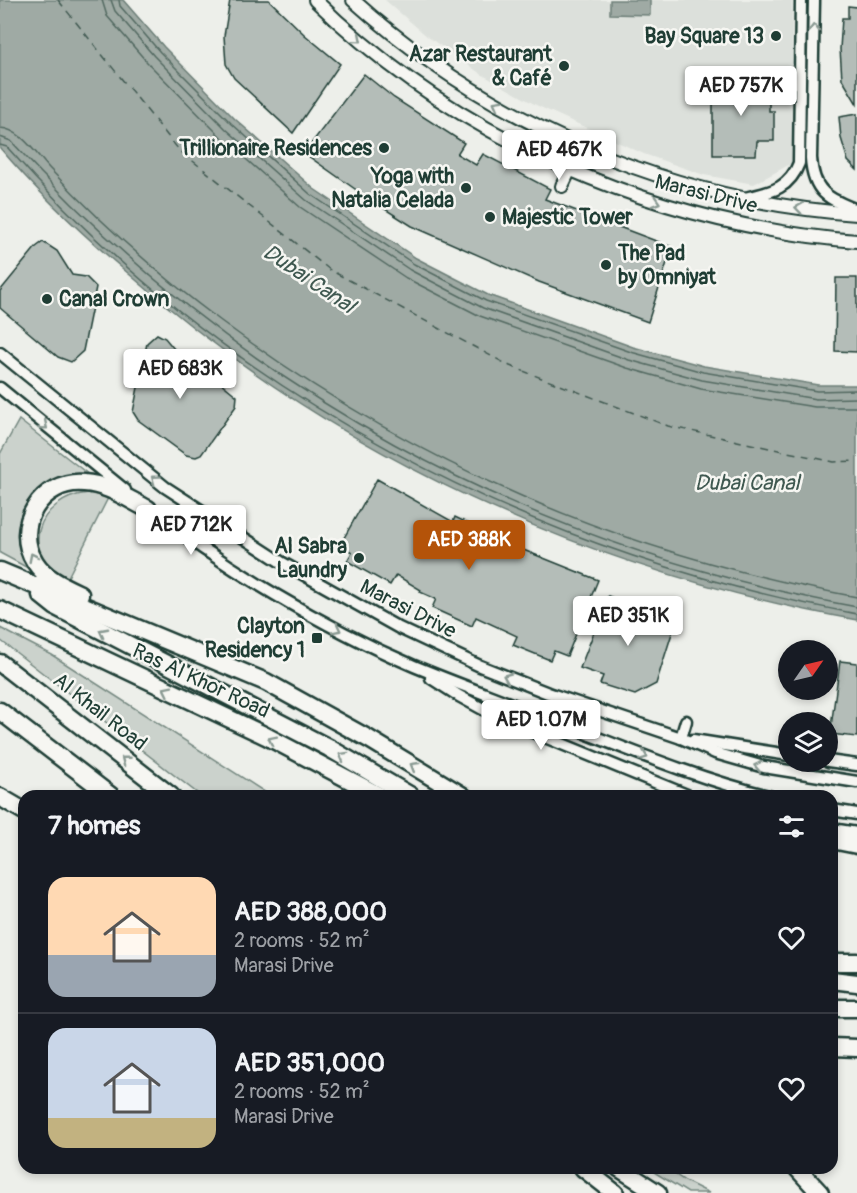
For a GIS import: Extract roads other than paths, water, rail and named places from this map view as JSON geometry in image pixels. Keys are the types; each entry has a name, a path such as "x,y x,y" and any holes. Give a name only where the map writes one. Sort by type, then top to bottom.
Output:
{"highway":[{"path":"148,509 92,484 82,482 63,485 46,494 33,509 27,528 29,548 42,572 53,580 146,623 170,640"},
{"path":"0,571 257,678 454,790"},
{"path":"34,586 42,597 56,607 329,748 401,790"},
{"name":"Ras Al Khor Road","path":"0,610 319,763 369,790"},
{"name":"Al Khail Road","path":"0,663 163,790"},
{"path":"0,711 103,790"},
{"path":"0,797 18,808"},
{"path":"838,841 857,844"},
{"path":"838,962 857,962"},
{"path":"838,981 857,983"},
{"path":"838,1008 857,1008"},
{"path":"838,1047 857,1048"},
{"path":"591,1174 615,1193"},
{"path":"629,1174 658,1193"},
{"path":"803,1174 820,1193"}],"main road":[{"name":"Marasi Drive","path":"315,0 373,51 436,97 508,140 570,169 646,199 713,218 804,236 857,241"},
{"name":"Marasi Drive","path":"353,0 431,62 488,100 520,117 632,167 668,180 741,199 857,214"},
{"path":"562,186 570,169"}],"street":[{"path":"741,199 780,189 792,178 799,163 801,0"},
{"path":"814,0 811,158 813,176 823,192 830,198 857,210"},
{"name":"Marasi Drive","path":"0,353 165,487 274,558 376,616 480,666 593,710 681,738 715,753 748,763 857,782"},
{"path":"0,388 148,509 205,549 298,607 358,640 414,666 680,769 749,790"},
{"path":"414,666 459,696 501,719 674,790"},
{"path":"686,721 681,738 778,753"},
{"path":"838,759 843,758 857,765"},
{"path":"838,811 857,814"},
{"path":"838,830 857,832"}],"water":[{"name":"Dubai Canal","path":"0,0 123,0 164,47 235,119 314,189 416,258 488,295 633,347 704,366 818,385 857,385 857,620 757,599 658,571 562,537 469,497 379,451 292,398 208,339 78,229 30,182 0,148"},
{"path":"610,0 650,0 650,15 610,14"}],"place":[{"name":"Bay Square 13","path":"776,36"},
{"name":"Azar Restaurant & Café","path":"564,66"},
{"name":"Trillionaire Residences","path":"384,148"},
{"name":"Yoga with Natalia Celada","path":"466,188"},
{"name":"Majestic Tower","path":"490,217"},
{"name":"The Pad by Omniyat","path":"606,265"},
{"name":"Canal Crown","path":"47,299"},
{"name":"Al Sabra Laundry","path":"359,558"},
{"name":"Clayton Residency 1","path":"317,638"}]}
